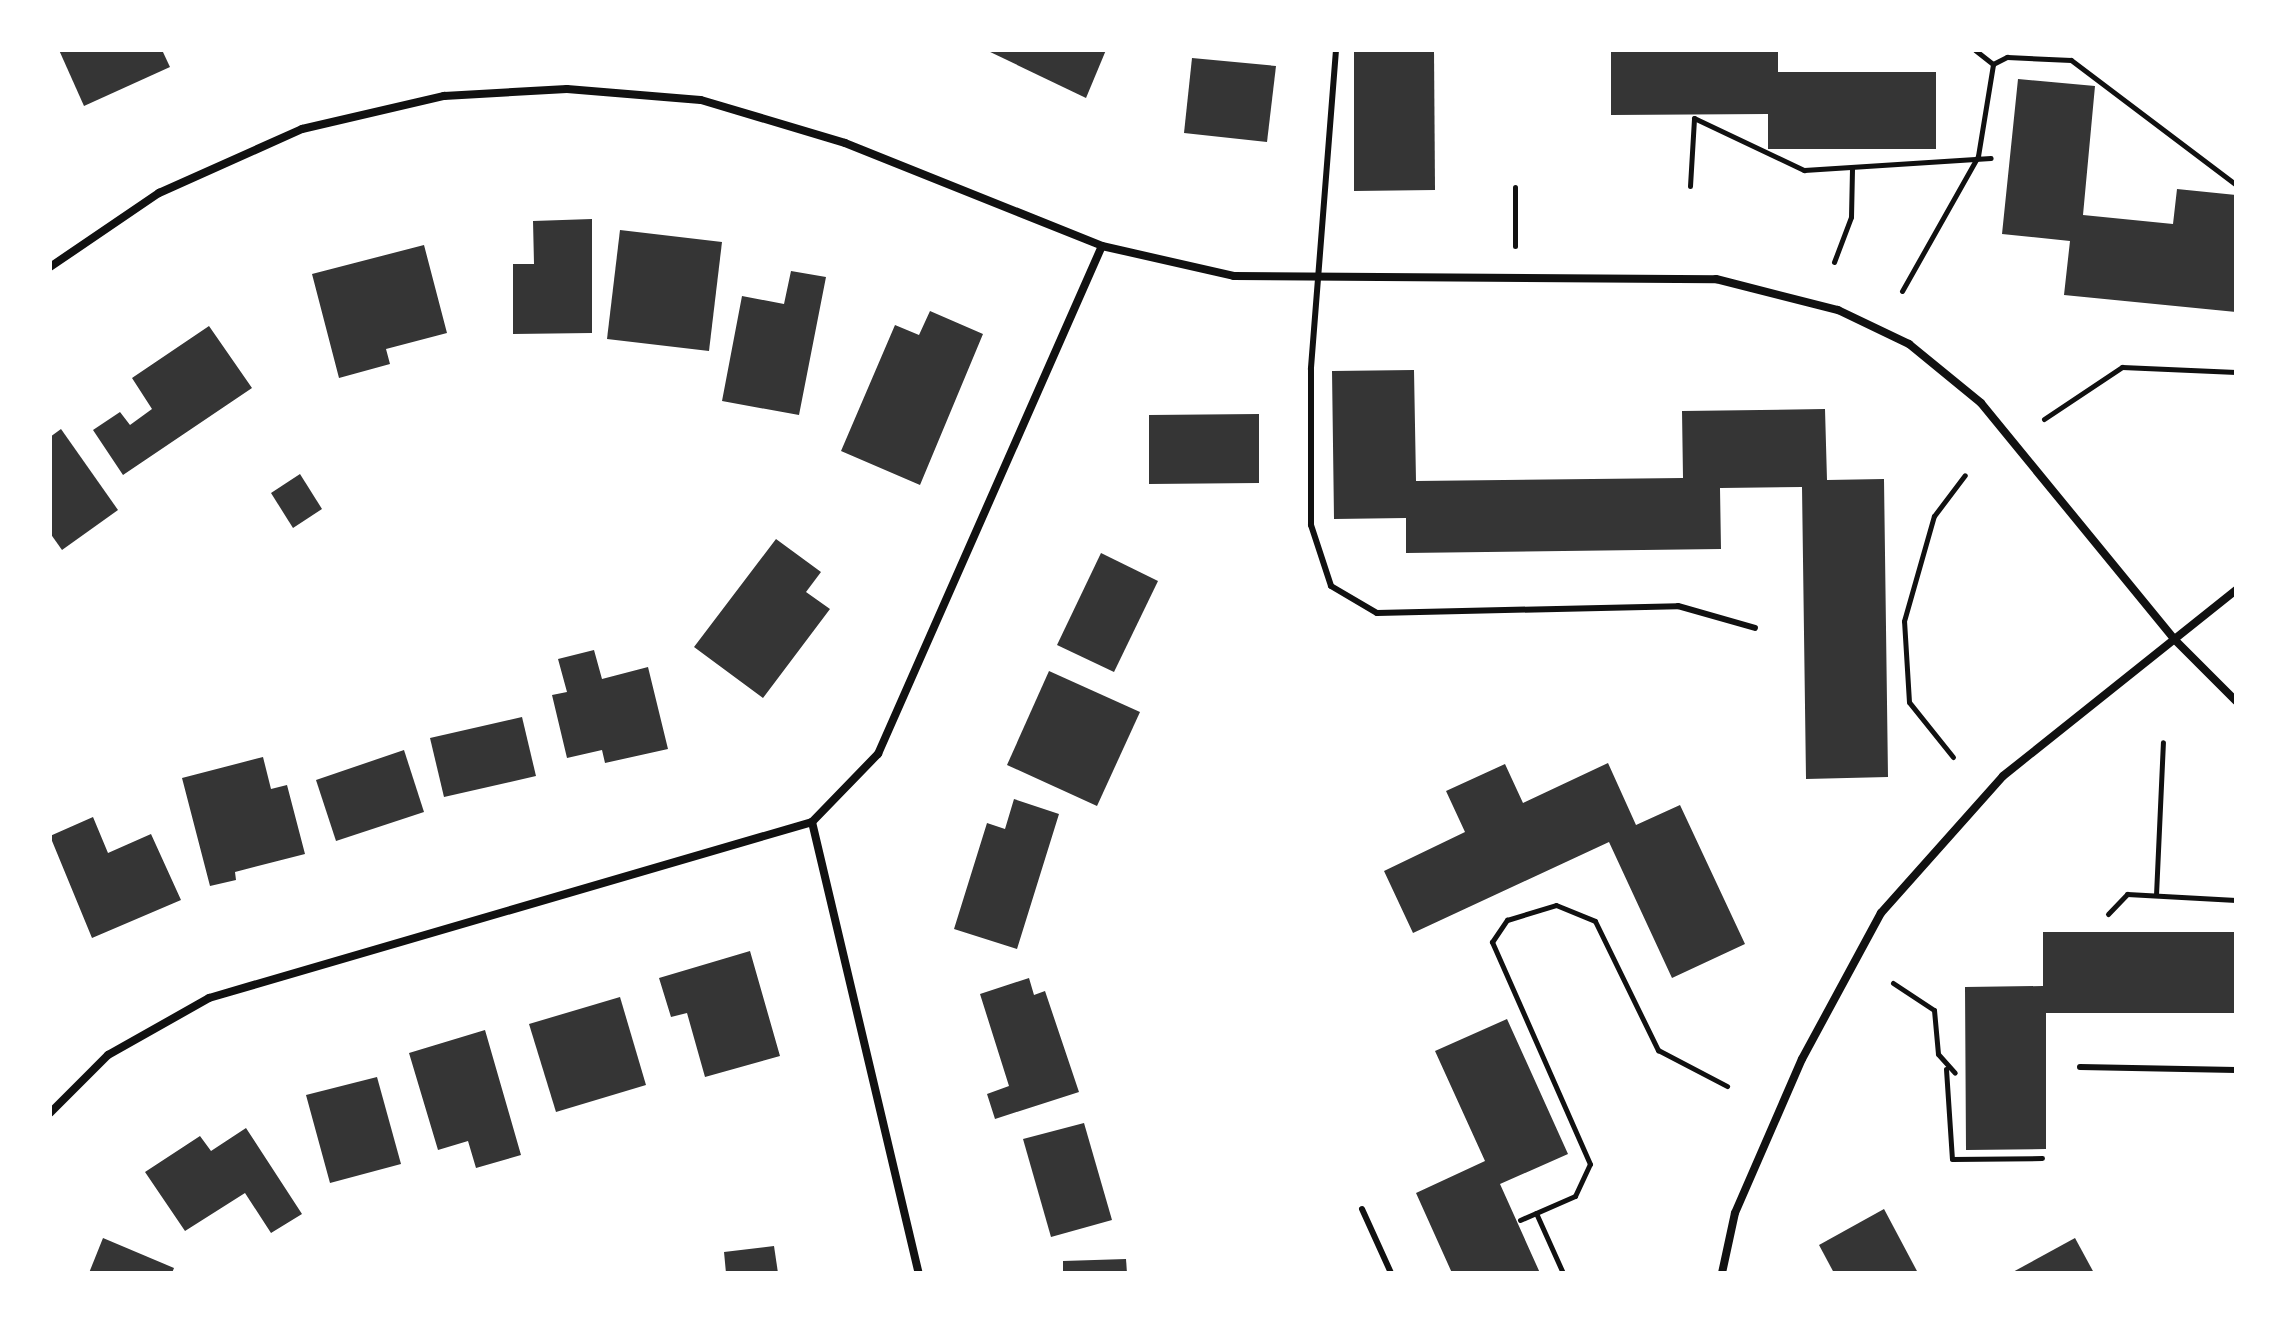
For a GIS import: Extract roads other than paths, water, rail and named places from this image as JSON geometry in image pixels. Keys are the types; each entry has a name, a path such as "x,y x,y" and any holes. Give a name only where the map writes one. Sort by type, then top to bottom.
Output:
{"street":[{"path":"50,267 159,193 302,129 444,96 567,89 730,109 845,143 1102,246 1234,276 1320,282 1716,279 1838,310 1909,344 1981,403 2174,639 2236,701"},
{"path":"50,1113 108,1055 209,998 812,822 878,754 1102,246"},
{"path":"1722,1273 1735,1213 1802,1059 1881,913 2003,776 2236,590"},
{"path":"812,822 919,1273"}],"lane":[{"path":"1336,50 1320,282 1311,525 1331,586 1377,613 1678,606 1755,628"},
{"path":"2080,1067 2236,1070"},
{"path":"1362,1209 1391,1273"}]}
